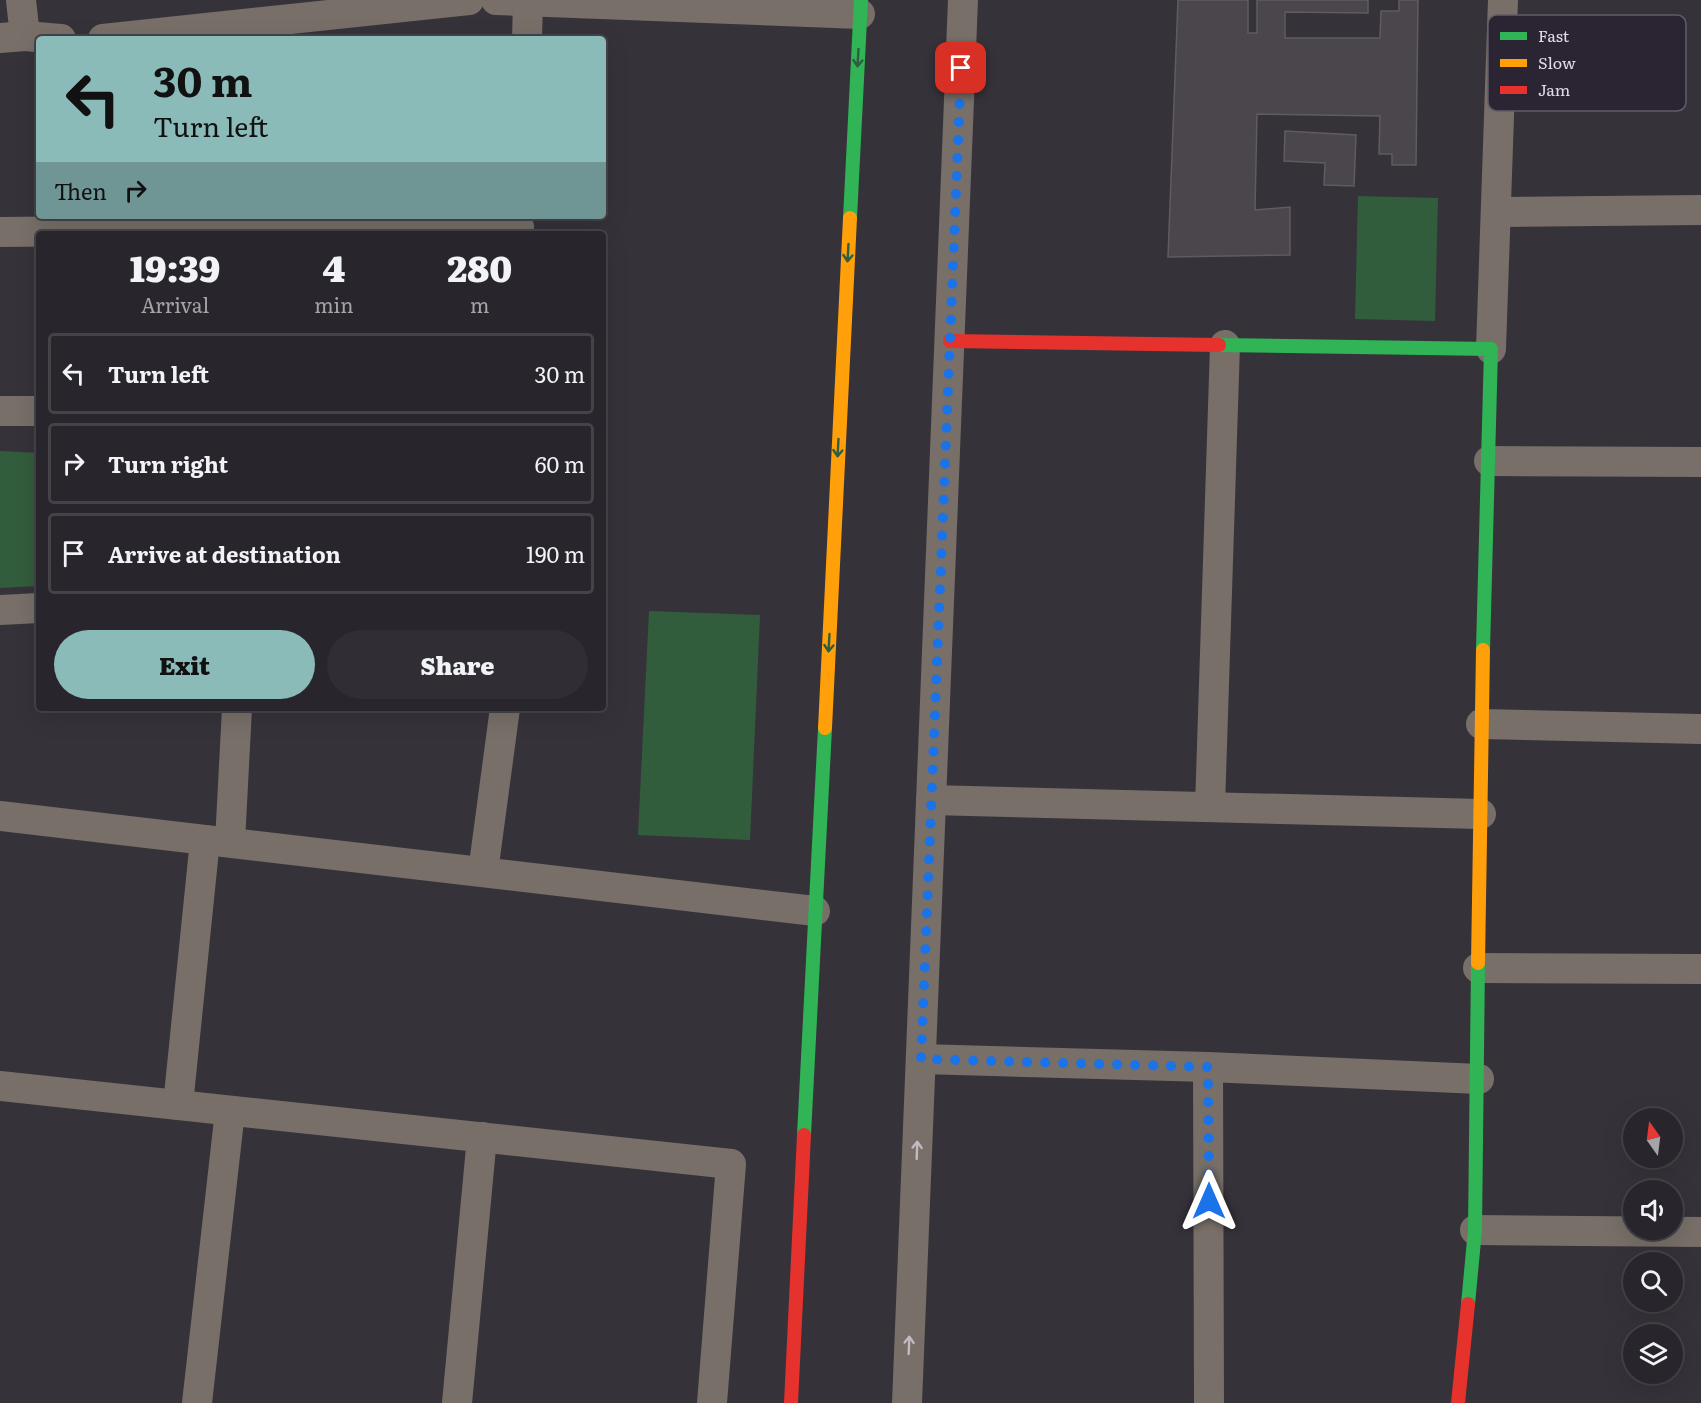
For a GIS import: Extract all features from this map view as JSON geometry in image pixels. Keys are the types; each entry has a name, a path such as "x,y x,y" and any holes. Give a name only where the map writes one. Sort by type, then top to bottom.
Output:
{"street":[{"path":"21,0 13,37 36,38"},
{"path":"131,36 469,0"},
{"path":"496,0 860,7 791,1403"},
{"path":"907,1403 963,0"},
{"path":"1503,0 1503,15"},
{"path":"526,36 528,2"},
{"path":"1458,1403 1475,1230 1479,1079 1481,724 1499,111"},
{"path":"1496,212 1701,210"},
{"path":"0,232 103,227 519,226"},
{"path":"950,341 1491,349"},
{"path":"1210,807 1225,345"},
{"path":"0,411 36,411"},
{"path":"1489,462 1701,462"},
{"path":"0,610 36,608"},
{"path":"178,1105 237,711"},
{"path":"483,872 505,711"},
{"path":"1481,724 1701,729"},
{"path":"931,800 1481,814"},
{"path":"0,816 815,911"},
{"path":"1478,968 1701,969"},
{"path":"921,1059 1208,1067 1479,1079"},
{"path":"1208,1067 1209,1403"},
{"path":"0,1086 731,1164 712,1403"},
{"path":"197,1403 230,1111"},
{"path":"457,1403 482,1137"},
{"path":"1475,1230 1701,1232"}],"green space":[{"path":"1358,196 1438,198 1435,321 1355,319"},
{"path":"0,451 36,453 36,586 0,588"},
{"path":"649,611 760,615 750,840 638,835"}],"building":[{"path":"1178,0 1248,0 1248,33 1257,33 1257,0 1368,0 1368,13 1285,12 1285,38 1380,38 1381,11 1399,11 1399,0 1418,0 1416,165 1392,165 1392,154 1379,154 1380,116 1257,114 1255,210 1290,207 1290,255 1168,257"},
{"path":"1285,131 1356,135 1354,186 1324,185 1325,163 1284,161"}],"traffic: fast":[{"path":"850,218 861,0"},
{"path":"1219,345 1491,349 1483,650"},
{"path":"804,1135 825,728"},
{"path":"1468,1304 1475,1230 1478,963"}],"traffic: slow":[{"path":"825,728 850,218"},
{"path":"1478,963 1483,650"}],"traffic: jam":[{"path":"950,341 1219,345"},
{"path":"791,1403 804,1135"},
{"path":"1458,1403 1468,1304"}],"route":[{"path":"961,68 921,1059 1208,1067 1209,1201"}]}
